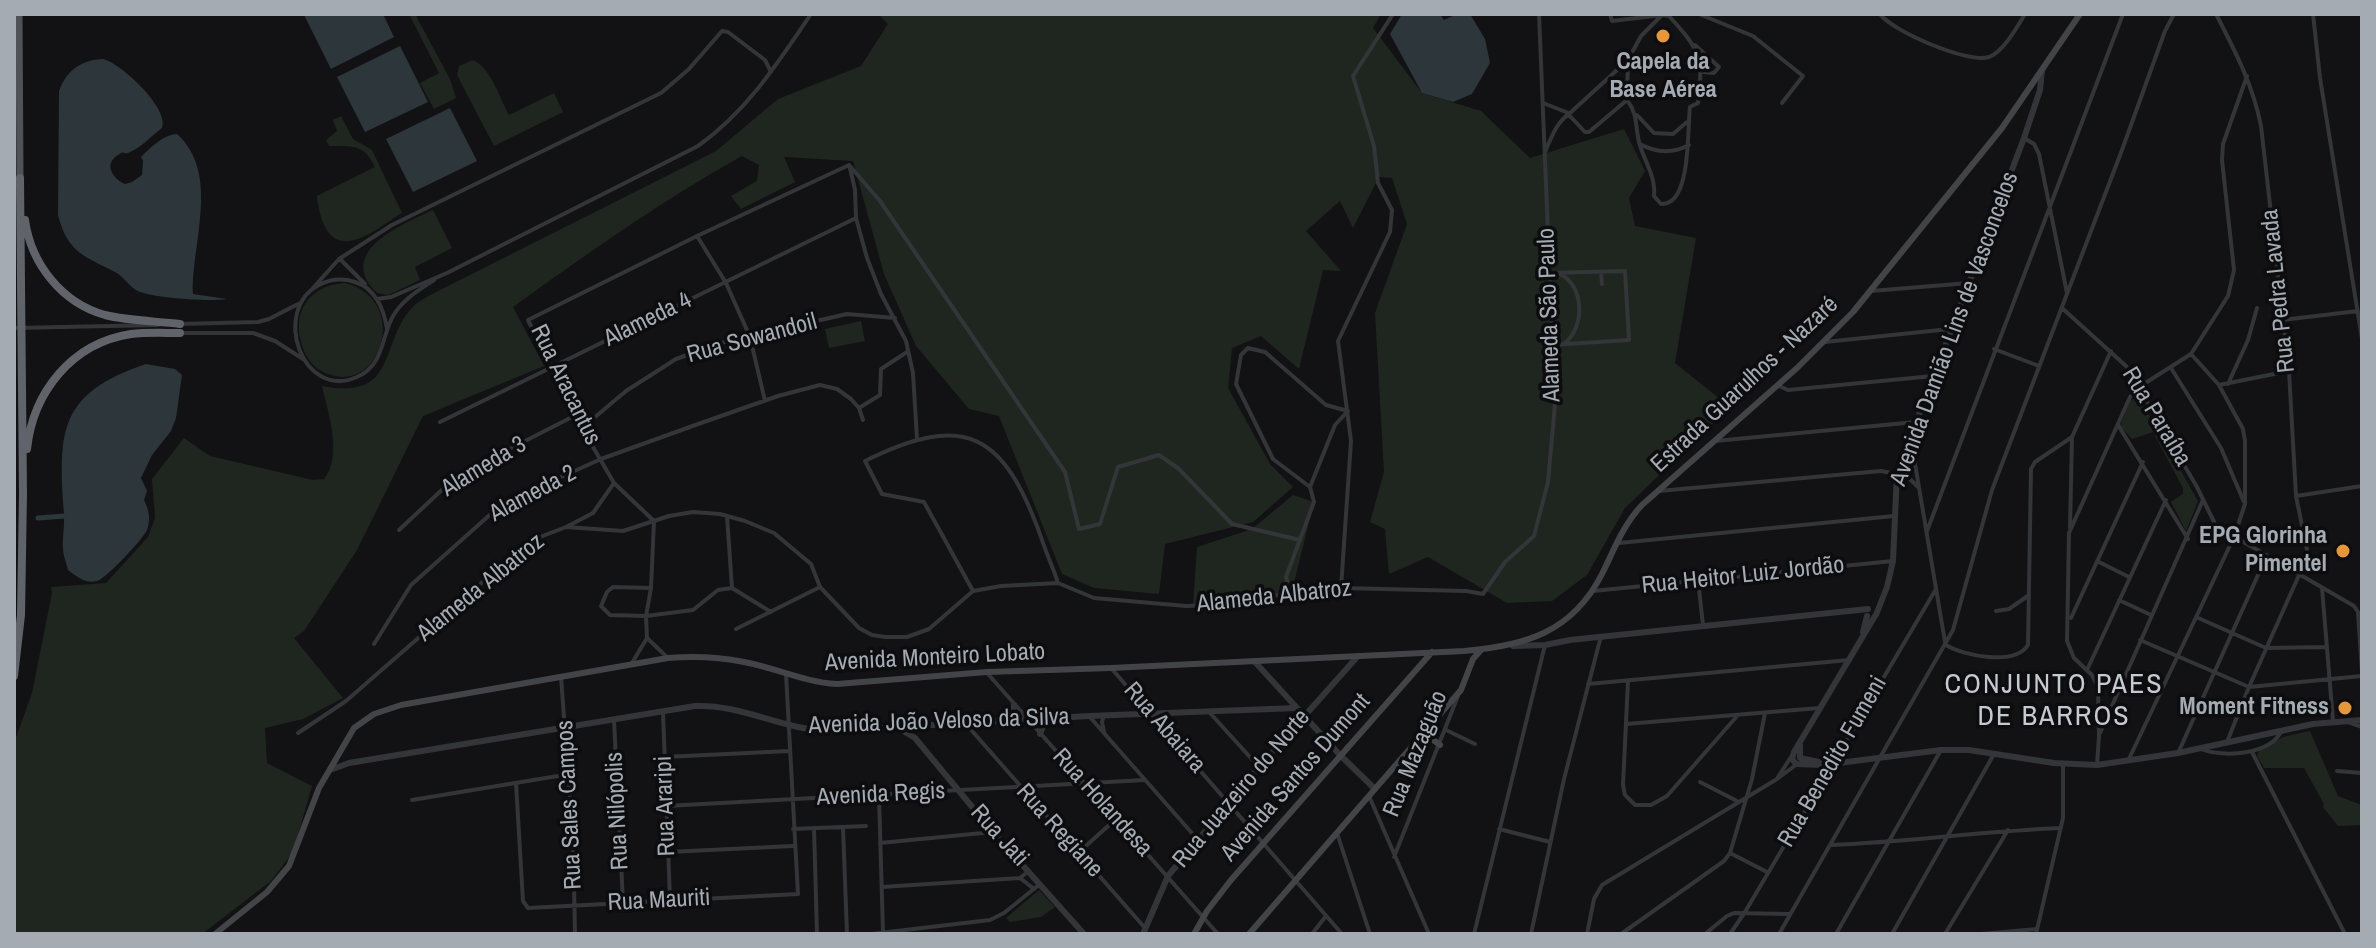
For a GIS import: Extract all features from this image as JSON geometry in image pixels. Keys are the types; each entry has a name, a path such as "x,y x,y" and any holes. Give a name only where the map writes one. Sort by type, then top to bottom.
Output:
{"highway":[{"path":"20,178 30,241 44,271 56,286 70,298 103,314 180,328"},
{"path":"14,676 21,615 23,494 20,178"},
{"path":"23,494 31,423 48,386 61,370 85,351 113,338 180,328"}],"main road":[{"path":"19,14 20,178"},
{"name":"Estrada Guarulhos - Nazaré","path":"1552,628 1593,591 1631,517 1656,491 1825,342 1871,291 2002,128 2080,14"},
{"name":"Avenida Monteiro Lobato","path":"215,934 267,892 289,866 328,771 357,725 388,709 449,695 668,658 723,659 816,683 837,684 987,672 1464,651 1510,646 1538,637 1552,628"},
{"path":"1471,663 1483,649"},
{"path":"1464,651 1469,654 1471,663"},
{"name":"Avenida Santos Dumont","path":"1194,934 1203,917 1263,843 1432,652"},
{"name":"Rua Mazaguão","path":"1461,690 1471,663"},
{"path":"1249,934 1461,690"},
{"path":"1420,735 1428,736 1440,745"}],"street":[{"path":"377,299 391,297 447,273 698,146 739,112 780,61 811,14"},
{"path":"1341,588 1351,441 1338,341 1390,232 1392,210 1378,183 1374,146 1353,76 1393,14"},
{"name":"Alameda São Paulo","path":"1483,594 1505,562 1534,536 1548,482 1555,404 1539,14"},
{"path":"1610,14 1612,21 1662,14 1669,16 1693,44 1719,67 1714,73 1701,70"},
{"path":"1544,154 1561,119 1628,60 1641,36 1662,14"},
{"path":"1669,16 1675,14"},
{"path":"1699,14 1753,36 1803,76 1782,103"},
{"path":"1880,14 1884,20 1920,39 1972,58 1991,56 2014,33 2025,14"},
{"path":"1927,531 2123,14"},
{"path":"1779,934 1946,645 1960,611 1982,519 2174,14"},
{"name":"Rua Pedra Lavada","path":"2216,14 2247,76 2261,126 2289,371 2296,496 2308,547 2300,575 2227,742"},
{"path":"2313,14 2320,78 2362,339"},
{"path":"180,328 269,319 300,302 339,259 392,225 661,93 689,69 722,31 728,32 765,60 771,72"},
{"path":"1635,113 1640,144 1652,174 1656,200 1665,205 1672,203 1684,175 1690,107 1698,103 1701,70 1693,44"},
{"path":"1701,70 1711,59"},
{"path":"765,60 780,61"},
{"path":"1628,60 1627,100 1654,133 1673,134 1688,121"},
{"name":"Avenida Damião Lins de Vasconcelos","path":"1792,755 1885,594 1893,561 1897,473 2024,138 2040,90 2043,67"},
{"path":"2069,533 2126,404 2139,387 2191,354 2224,305 2234,270 2223,144 2247,76"},
{"path":"1542,103 1568,114 1585,132 1589,132 1627,100"},
{"path":"2024,138 2037,148 2067,296"},
{"path":"1640,144 1653,152 1679,151 1689,145"},
{"path":"849,165 855,190 856,218 871,270 903,333 908,351 913,373 917,439"},
{"path":"849,165 880,201 1065,472 1079,529 1100,524 1118,467 1159,455 1179,469 1232,524 1300,540"},
{"name":"Rua Aracantus","path":"654,521 614,483 582,428 528,320 849,165"},
{"name":"Alameda 4","path":"440,422 856,218"},
{"path":"697,236 726,283 750,337 765,401"},
{"path":"339,259 377,299 387,329"},
{"path":"1548,273 1625,271 1629,340 1551,345"},
{"path":"1601,272 1602,284"},
{"path":"14,328 133,327 253,333 275,341 323,376 332,379 355,377 370,368 379,357 387,329 404,302 447,273"},
{"path":"1558,273 1575,286 1579,324 1562,345"},
{"path":"313,288 340,279 366,286"},
{"path":"1871,291 1969,283"},
{"path":"300,302 295,331 303,359"},
{"name":"Rua Paraíba","path":"2062,308 2126,366 2216,526 2348,601 2358,612 2362,674"},
{"path":"2228,384 2248,340 2257,308"},
{"path":"2282,320 2358,311"},
{"name":"Rua Sowandoil","path":"582,428 626,391 676,359 720,343 847,314 895,318"},
{"path":"1825,342 1952,328"},
{"path":"1310,487 1273,459 1236,384 1241,355 1248,348 1265,352 1326,405 1348,411"},
{"path":"1994,349 2039,366"},
{"path":"863,420 859,408 880,395 881,369 908,351"},
{"path":"2097,765 2098,687 2095,679 2069,649 2067,597 2072,437 2111,351"},
{"path":"2128,762 2234,537 2245,504 2243,429 2219,385 2191,354"},
{"path":"2171,368 2225,456 2245,504"},
{"path":"2219,385 2289,371"},
{"path":"1777,385 1788,390 1935,375"},
{"name":"Alameda 2","path":"374,644 411,585 493,512 601,459 765,401 828,385 851,399 859,408"},
{"path":"1291,595 1286,577 1314,502 1310,487 1335,425 1348,411"},
{"name":"Alameda 3","path":"399,530 455,481 486,461 576,415"},
{"path":"1715,441 1918,422"},
{"path":"2118,425 2188,539"},
{"path":"973,591 924,502 882,494 865,461 917,439 960,436 982,443 1004,461 1019,483 1058,583"},
{"path":"1946,645 1971,656 2021,653 2028,645 2031,469 2035,462 2072,437"},
{"path":"1911,440 1946,645"},
{"path":"2070,620 2143,462"},
{"path":"1656,491 1687,491 1867,472 1897,473 1907,476 1918,487"},
{"path":"566,527 593,513 614,483"},
{"path":"2296,496 2362,486"},
{"path":"2099,736 2203,499"},
{"path":"2087,670 2166,500"},
{"name":"Alameda Albatroz","path":"298,733 346,701 509,559 540,537 566,527 623,531 693,512 727,516 774,533 811,564 820,587 859,628 872,635 886,637 907,637 929,629 973,591 1001,586 1058,583 1094,598 1140,604 1234,604 1254,598 1341,588 1483,594"},
{"path":"727,516 732,588"},
{"path":"1616,544 1894,516"},
{"path":"632,663 647,638 654,521"},
{"path":"2178,753 2267,555"},
{"name":"Rua Heitor Luiz Jordão","path":"1593,591 1893,561"},
{"path":"2097,561 2129,577"},
{"path":"1698,580 1703,625"},
{"path":"651,588 613,587 607,592 601,606 610,615 646,616 693,610 718,590 732,588 771,612"},
{"path":"736,629 820,587"},
{"path":"2322,588 2333,722"},
{"name":"Rua Benedito Fumeni","path":"1730,934 1936,589"},
{"path":"1867,612 1885,594"},
{"path":"1996,611 2009,609 2029,595"},
{"path":"2119,600 2151,615"},
{"path":"1510,646 1545,645 1601,636 1874,609 1875,615"},
{"name":"Avenida Damião Lins de Vasconcelos","path":"1861,640 1867,612"},
{"path":"2196,617 2266,648 2326,647"},
{"path":"1552,628 1570,640"},
{"path":"1531,934 1550,842 1601,636"},
{"path":"647,638 668,658"},
{"path":"2140,640 2249,687 2362,674"},
{"path":"1474,934 1545,645"},
{"name":"Rua Juazeiro do Norte","path":"1144,931 1168,876 1358,656"},
{"path":"1588,684 1849,660"},
{"path":"1255,662 1375,789"},
{"name":"Rua Abaiara","path":"1111,668 1342,934"},
{"name":"Rua Holandesa","path":"987,672 1218,934"},
{"path":"668,852 794,846 786,674"},
{"name":"Rua Sales Campos","path":"561,677 570,774 575,934"},
{"path":"1628,681 1625,795 1628,801 1642,807 1667,796 1738,715"},
{"name":"Rua Mazaguão","path":"1394,857 1461,690"},
{"path":"1277,708 1285,695"},
{"path":"1011,721 1014,705"},
{"name":"Avenida João Veloso da Silva","path":"349,763 695,706 724,706 788,726 827,731 1104,715 1296,708"},
{"path":"1626,724 1820,708"},
{"path":"2098,709 2103,712 2111,710"},
{"path":"1220,723 1221,710"},
{"path":"1208,711 1259,767"},
{"name":"Rua Araripi","path":"663,712 670,900"},
{"path":"1161,725 1162,713"},
{"path":"1621,934 1724,861 1730,853 1748,795 1765,713"},
{"path":"1104,715 1102,726 1105,734"},
{"path":"1089,716 1198,840"},
{"path":"1040,734 1046,719"},
{"name":"Rua Nilópolis","path":"614,720 623,903"},
{"path":"1777,779 1792,755 1807,767 1941,750 2097,765 2201,749 2282,730 2362,720"},
{"path":"2346,721 2362,727"},
{"path":"974,733 977,723"},
{"name":"Rua Regiane","path":"966,724 1144,931"},
{"path":"915,728 915,738"},
{"name":"Rua Jati","path":"899,729 915,738 1084,934"},
{"path":"1446,730 1475,744"},
{"path":"2201,749 2211,752 2252,752 2278,738 2282,730"},
{"name":"Avenida Damião Lins de Vasconcelos","path":"1798,761 1801,742"},
{"path":"328,771 349,763 340,749"},
{"path":"1836,934 1941,750"},
{"path":"664,757 789,751"},
{"path":"2252,752 2345,934"},
{"path":"1892,934 1994,754"},
{"path":"1587,934 1594,899 1602,885 1777,779 1798,761"},
{"path":"1981,934 2036,931 2061,828 2063,764"},
{"path":"2337,771 2362,773"},
{"path":"412,800 570,774"},
{"name":"Avenida Regis","path":"666,806 1145,780"},
{"path":"1700,782 1737,801"},
{"name":"Rua Mauriti","path":"516,783 523,901 528,908 798,894 794,846"},
{"path":"879,796 883,932"},
{"path":"1369,796 1429,934"},
{"path":"1078,853 1117,818"},
{"path":"793,829 866,826"},
{"path":"843,827 847,934"},
{"path":"814,828 817,934"},
{"path":"1831,845 2061,828"},
{"path":"1499,829 1550,842"},
{"path":"1945,934 2008,830"},
{"path":"880,843 993,832"},
{"path":"1337,833 1370,934"},
{"path":"1730,853 1768,873"},
{"path":"1022,880 1030,871"},
{"path":"882,887 1022,880 1034,889"},
{"path":"1022,880 1026,889 1024,898"},
{"path":"871,934 990,920 1004,913 1041,883"},
{"path":"1705,934 1727,916 1745,912 1790,914"},
{"path":"1312,934 1326,916"}],"shaded area":[{"path":"383,14 394,37 331,69 304,15"},
{"path":"409,14 415,14 450,79 456,98 434,109 420,83 439,73"},
{"path":"878,14 1381,14 1373,28 1422,93 1481,111 1530,158 1624,129 1645,171 1629,198 1635,226 1696,238 1675,363 1730,407 1625,508 1587,575 1552,601 1507,603 1428,557 1389,574 1385,529 1370,522 1384,472 1375,313 1407,224 1392,178 1379,177 1353,228 1340,201 1306,231 1341,271 1323,270 1299,369 1261,336 1232,348 1228,388 1270,464 1293,487 1253,522 1165,544 1159,594 1094,588 1062,574 999,416 969,409 916,346 884,274 853,161 784,157 795,182 741,209 731,196 757,181 759,165 742,156 654,209 513,307 544,366 423,416 357,550 304,631 294,638 343,698 303,719 265,728 267,763 312,786 293,852 271,881 202,934 14,934 14,743 32,693 51,587 106,583 148,537 155,518 152,479 184,438 210,456 313,480 324,479 333,458 333,446 322,386 347,388 365,384 377,376 404,318 416,304 716,151 778,99 861,66 888,24"},
{"path":"1402,14 1440,14 1444,20 1457,14 1470,14 1485,39 1490,63 1472,94 1453,102 1422,93 1390,34"},
{"path":"400,46 428,102 365,132 337,77"},
{"path":"103,59 121,69 142,88 159,110 162,120 162,128 130,152 123,152 114,159 111,171 121,182 132,182 142,175 141,157 162,139 177,134 190,150 198,169 201,189 193,294 227,299 183,299 140,292 117,273 79,252 67,238 58,215 59,91 66,77 76,68 88,61"},
{"path":"473,60 490,77 509,115 554,93 563,112 494,146 457,75 459,66"},
{"path":"450,108 477,161 413,192 386,139"},
{"path":"341,116 353,139 372,150 402,213 373,232 352,241 333,237 325,227 317,196 375,167 362,150 329,146 326,140 337,131 333,120"},
{"path":"433,210 452,248 415,267 420,280 388,295 377,293 366,278 364,264 368,252 391,231"},
{"path":"345,283 365,293 378,307 383,325 381,343 374,359 362,371 347,377 328,374 312,364 303,348 299,323 312,295 332,285"},
{"path":"861,321 865,341 829,348 825,329"},
{"path":"146,364 175,369 182,375 176,418 171,431 152,455 141,478 147,491 144,500 149,515 147,530 109,573 97,581 85,581 68,570 63,551 64,437 80,402 117,375"},
{"path":"2138,395 2198,501 2186,531 2171,502 2183,494 2183,488 2153,432 2132,439 2120,426 2130,401"},
{"path":"1293,495 1314,502 1291,595 1193,606 1197,547 1252,529"},
{"path":"2310,731 2338,796 2362,805 2362,825 2338,826 2323,807 2304,768 2264,768 2257,756 2259,750 2283,737"},
{"path":"1039,890 1055,907 1041,917 1010,922 1006,918"}],"waterway":[{"path":"38,518 65,516"}],"place":[{"name":"Capela da Base Aérea","path":"1663,36"},
{"name":"EPG Glorinha Pimentel","path":"2343,551"},
{"name":"Moment Fitness","path":"2345,708"}],"district":[{"name":"CONJUNTO PAES DE BARROS","path":"2054,701"}]}
